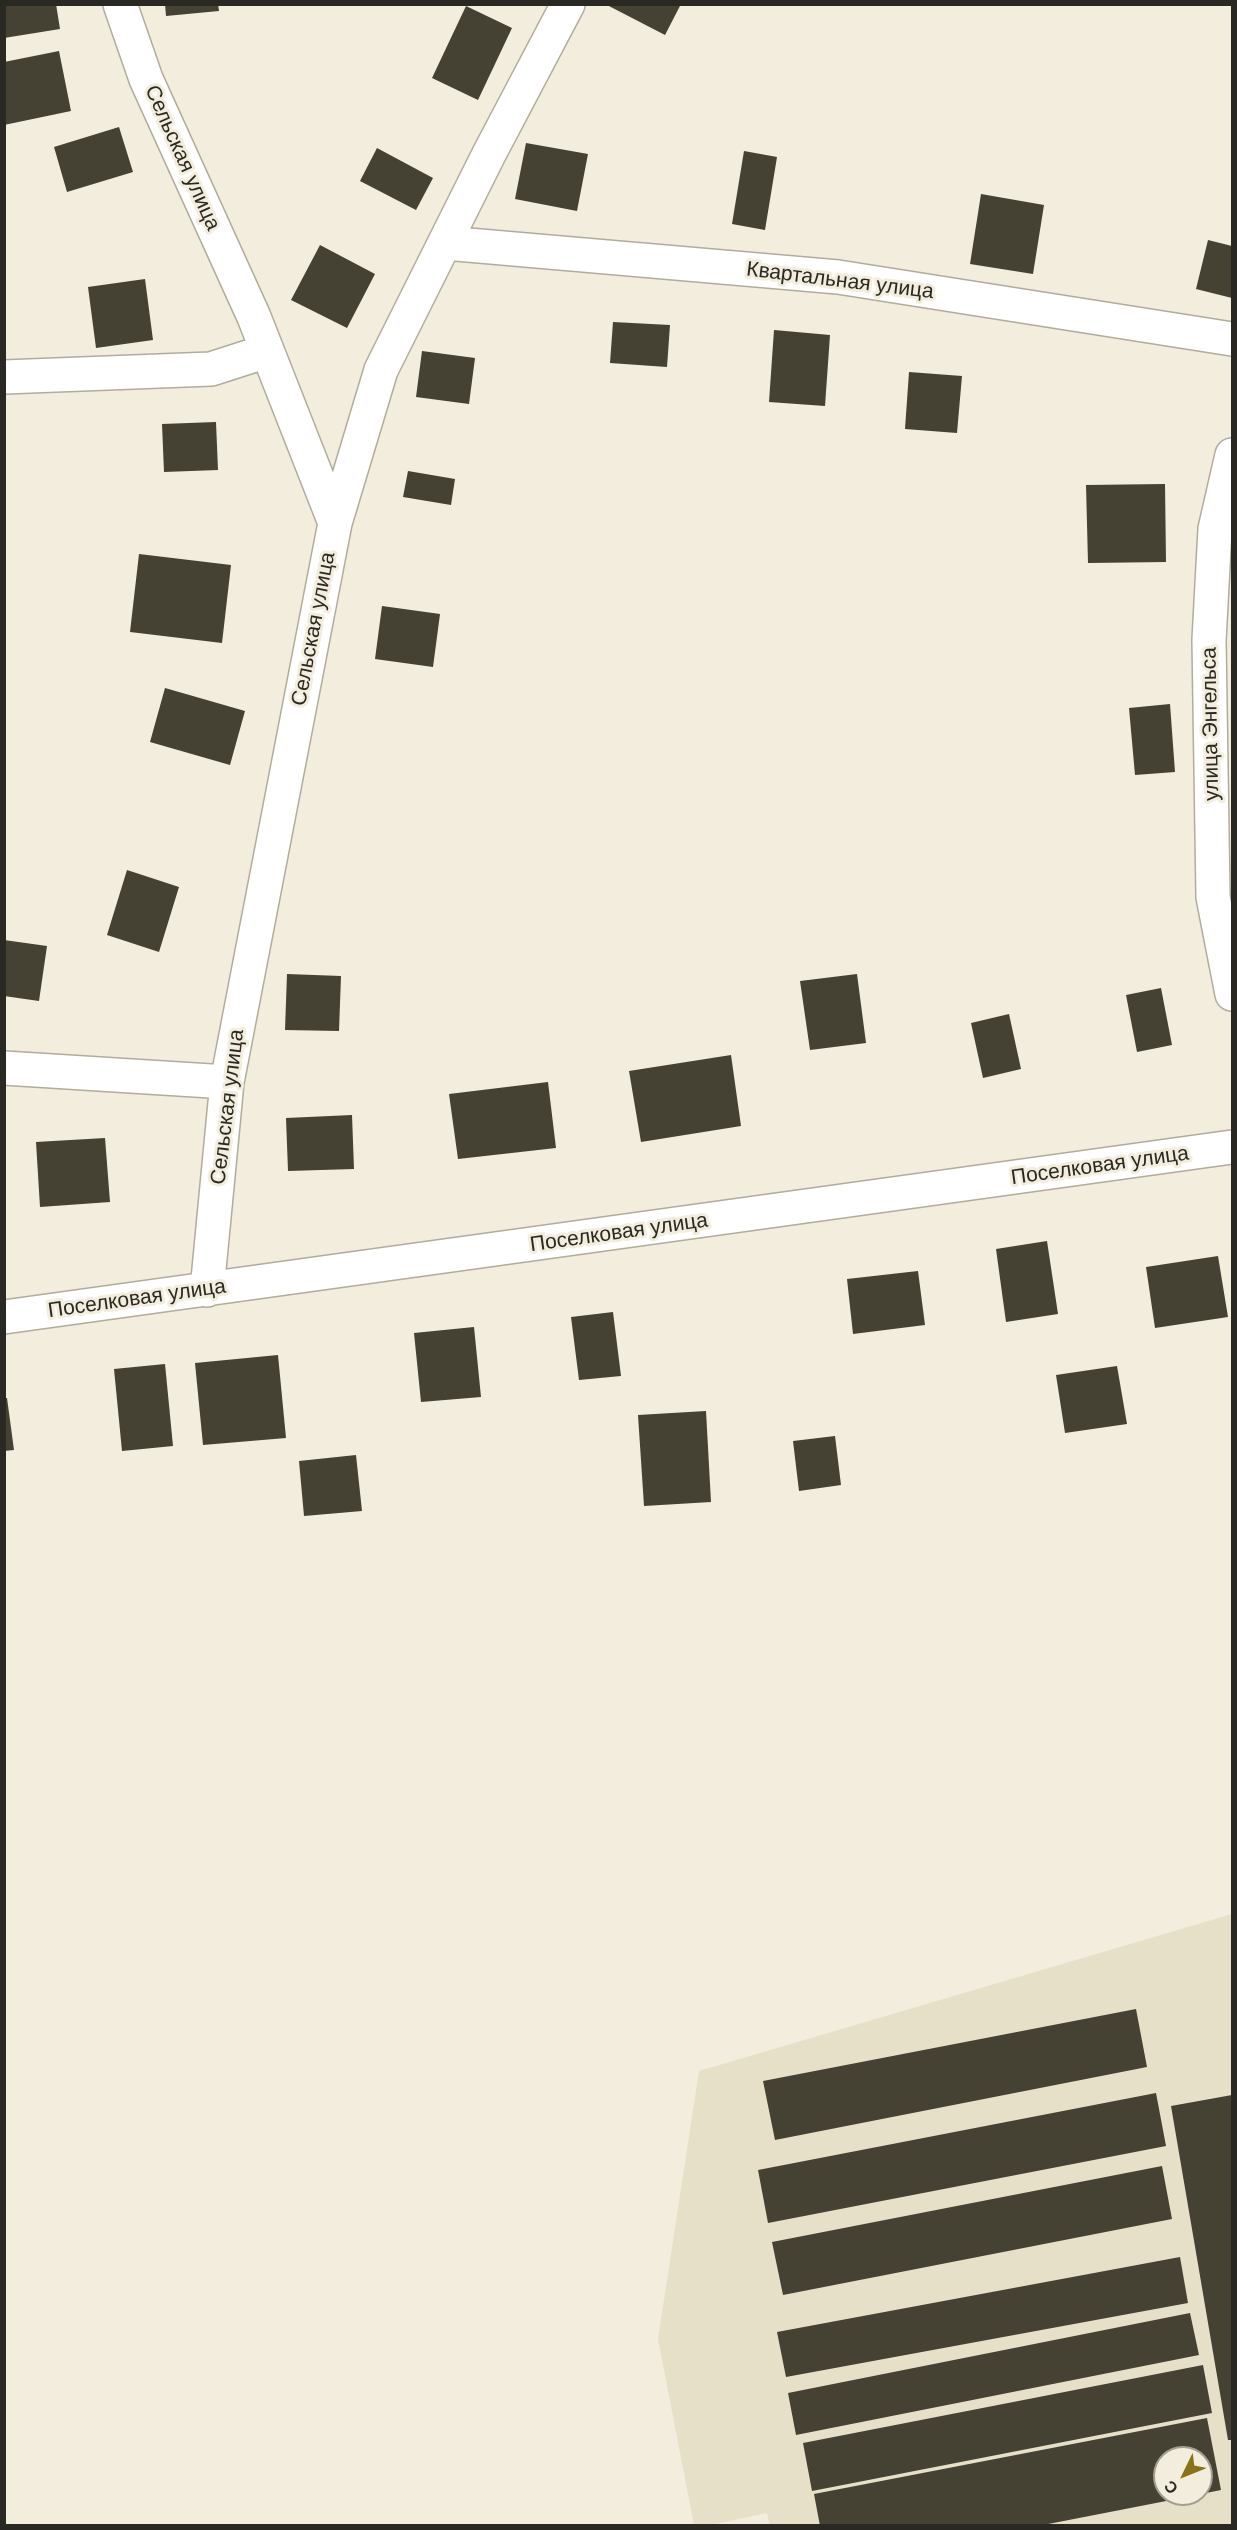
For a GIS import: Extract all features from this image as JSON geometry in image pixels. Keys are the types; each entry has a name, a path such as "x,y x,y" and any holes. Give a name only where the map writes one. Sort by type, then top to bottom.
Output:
{"street":[{"name":"Сельская улица","path":"120,4 146,79 254,317 335,523 227,1082 207,1290"},
{"path":"335,523 381,370 489,154 568,4"},
{"name":"Квартальная улица","path":"445,243 838,277 1233,339"},
{"path":"4,377 211,369 267,351"},
{"name":"улица Энгельса","path":"1233,455 1215,529 1209,640 1213,897 1233,994"},
{"path":"4,1068 227,1082"},
{"name":"Поселковая улица","path":"4,1317 1233,1147"}],"shaded area":[{"path":"1232,1914 1232,2525 770,2526 767,2513 711,2525 694,2525 658,2339 699,2071"}],"building":[{"path":"4,4 56,4 60,29 4,38"},
{"path":"165,4 218,4 219,11 166,16"},
{"path":"605,4 681,4 665,35"},
{"path":"466,6 512,28 478,100 432,78"},
{"path":"59,51 71,111 4,125 4,62"},
{"path":"119,127 133,172 67,192 54,147"},
{"path":"526,143 588,154 577,211 515,199"},
{"path":"377,148 433,178 416,210 360,181"},
{"path":"744,151 777,157 765,230 732,224"},
{"path":"981,194 1044,205 1033,274 970,264"},
{"path":"1208,240 1232,246 1232,298 1196,289"},
{"path":"320,245 375,274 347,328 291,300"},
{"path":"145,279 153,340 96,348 88,287"},
{"path":"613,322 670,325 667,367 610,363"},
{"path":"774,330 830,335 825,406 769,402"},
{"path":"422,351 475,358 469,404 416,397"},
{"path":"909,372 962,376 957,433 905,429"},
{"path":"216,422 218,470 164,472 162,424"},
{"path":"408,471 455,479 451,505 403,497"},
{"path":"1165,484 1166,562 1088,563 1086,485"},
{"path":"139,554 231,565 222,643 130,632"},
{"path":"382,606 440,614 433,667 375,659"},
{"path":"165,688 245,711 230,765 150,742"},
{"path":"1170,704 1175,772 1135,775 1129,708"},
{"path":"127,870 179,887 159,952 107,935"},
{"path":"4,940 47,946 39,1001 4,996"},
{"path":"287,974 341,976 339,1031 285,1030"},
{"path":"857,974 866,1043 810,1050 800,981"},
{"path":"1161,988 1172,1045 1137,1052 1126,995"},
{"path":"1009,1014 1021,1069 983,1078 971,1023"},
{"path":"731,1055 741,1126 641,1142 629,1071"},
{"path":"548,1082 556,1148 458,1159 449,1094"},
{"path":"352,1115 354,1169 288,1171 286,1118"},
{"path":"105,1138 110,1202 40,1207 36,1142"},
{"path":"1047,1241 1058,1314 1006,1322 996,1249"},
{"path":"1218,1256 1228,1317 1155,1328 1146,1267"},
{"path":"918,1271 925,1325 853,1334 847,1279"},
{"path":"613,1312 621,1376 579,1380 571,1317"},
{"path":"474,1327 481,1397 421,1402 414,1333"},
{"path":"278,1355 286,1438 203,1445 195,1363"},
{"path":"165,1364 173,1446 122,1451 114,1369"},
{"path":"1117,1366 1127,1424 1065,1433 1056,1375"},
{"path":"4,1398 7,1398 14,1450 4,1451"},
{"path":"706,1411 711,1502 644,1506 638,1415"},
{"path":"835,1436 841,1485 799,1491 793,1441"},
{"path":"356,1455 362,1511 304,1516 299,1461"},
{"path":"1136,2009 1147,2067 775,2140 763,2081"},
{"path":"1156,2093 1166,2146 768,2223 758,2170"},
{"path":"1232,2095 1232,2440 1228,2440 1171,2106"},
{"path":"1162,2166 1172,2219 783,2295 772,2242"},
{"path":"1180,2257 1188,2303 786,2377 777,2332"},
{"path":"1190,2313 1199,2355 796,2435 788,2393"},
{"path":"1203,2365 1212,2413 812,2491 803,2443"},
{"path":"1207,2418 1212,2446 1153,2446 1153,2504 1038,2526 820,2526 814,2494"},
{"path":"1213,2449 1221,2490 1213,2492"}]}
